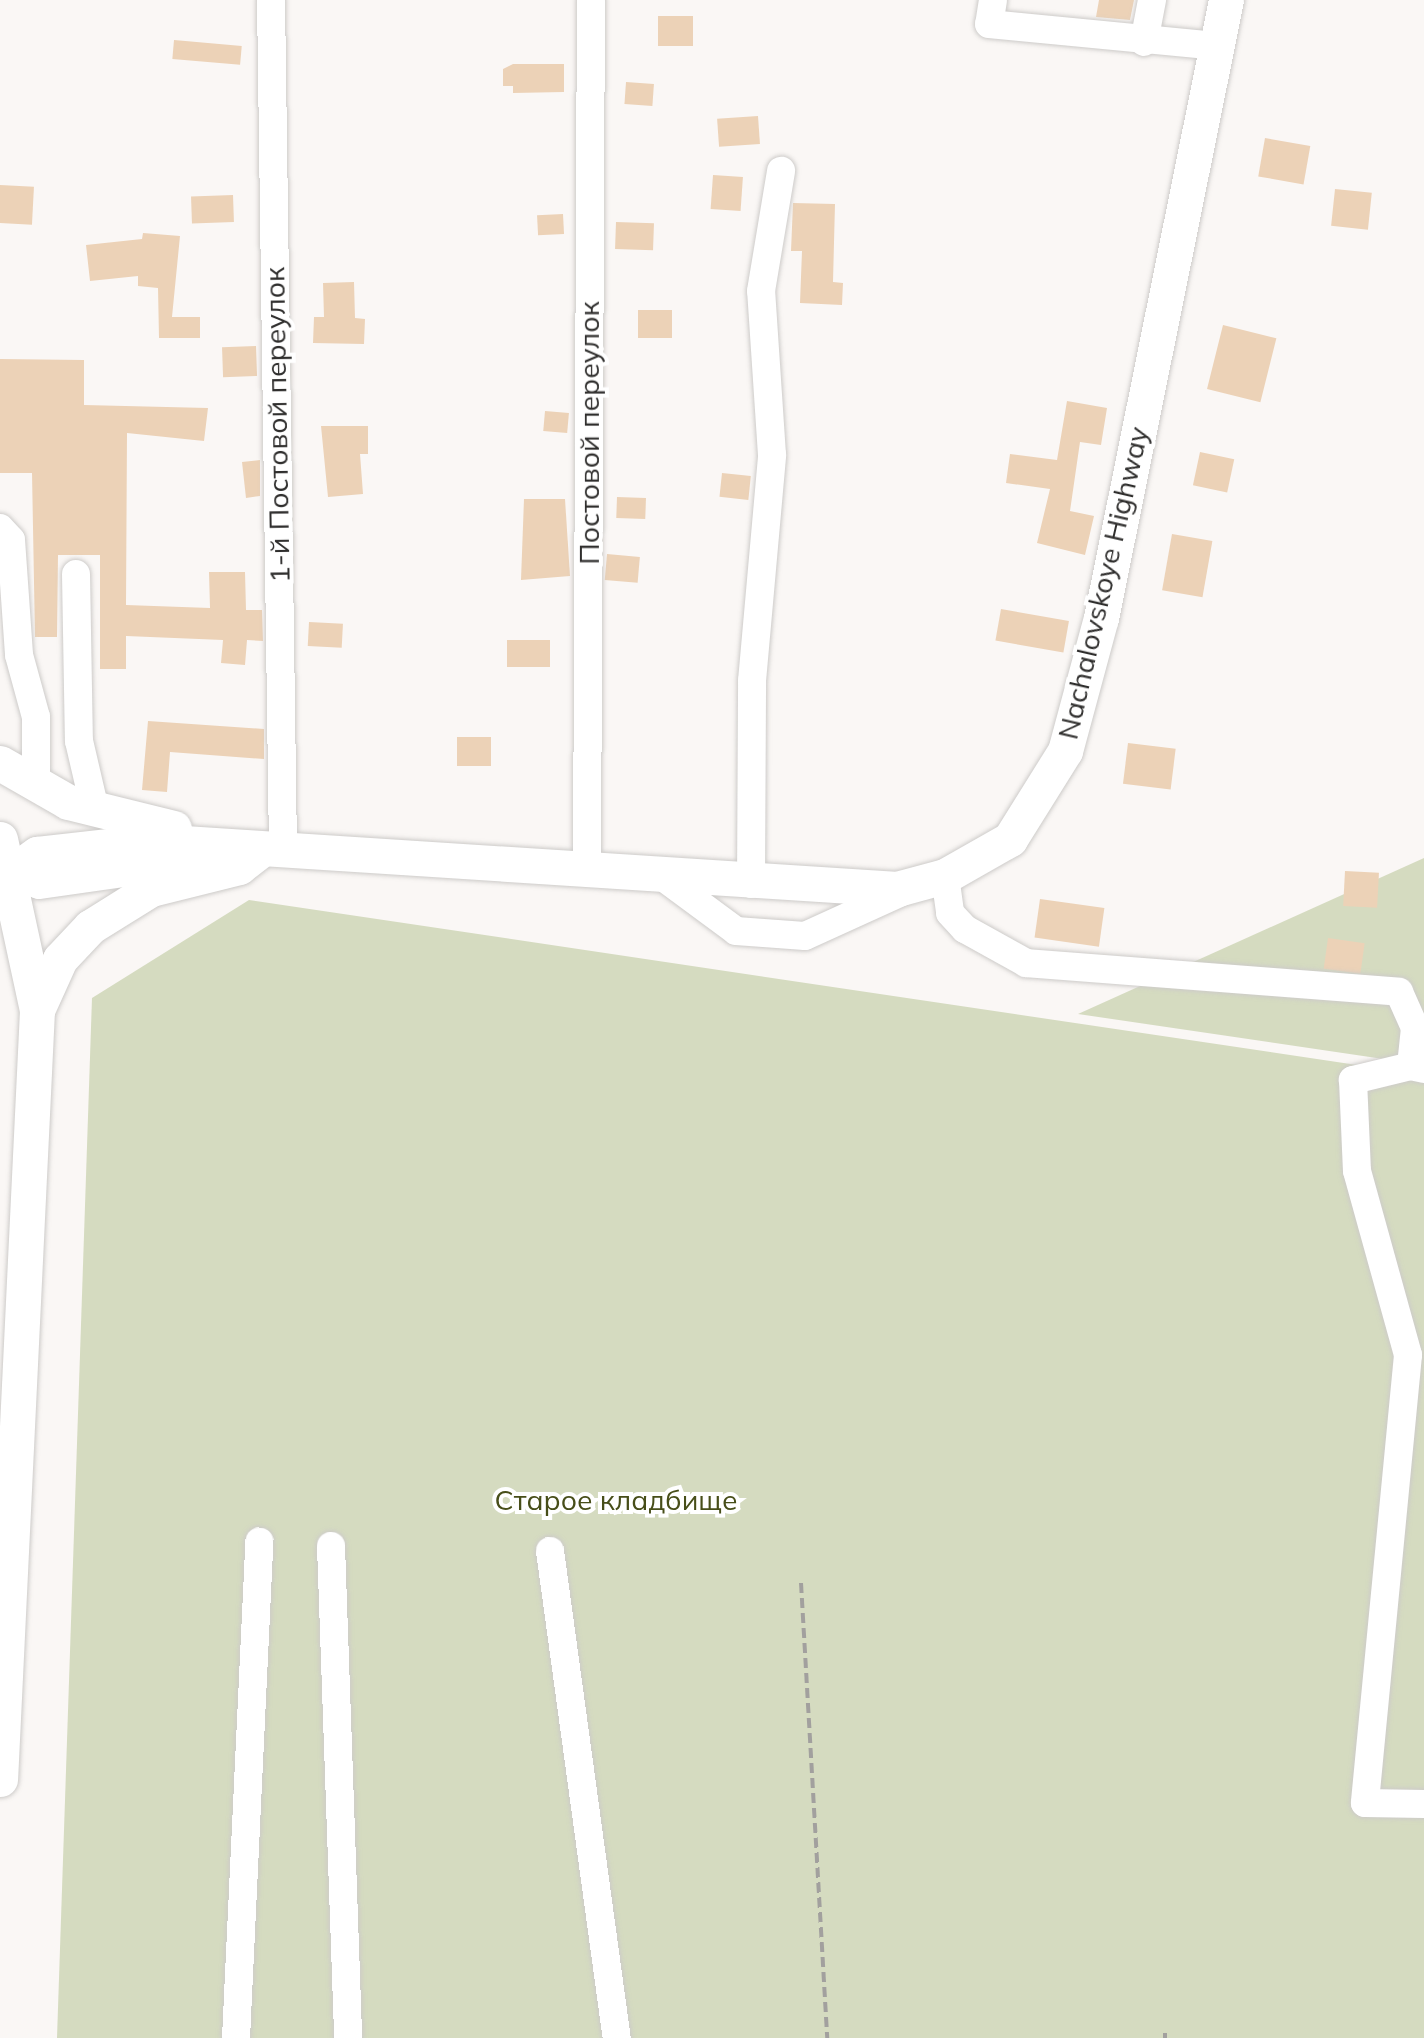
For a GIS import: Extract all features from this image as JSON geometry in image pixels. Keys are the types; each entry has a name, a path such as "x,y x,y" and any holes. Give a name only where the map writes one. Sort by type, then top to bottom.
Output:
{"main road":[{"name":"Nachalovskoye Highway","path":"273,849 587,867 751,884 898,889 935,879 1010,839 1064,751 1101,618 1226,0"},
{"path":"0,763 36,785 95,810 273,849"},
{"path":"0,839 12,872 37,1010 0,1779"},
{"path":"12,872 38,854 91,844 273,849"},
{"path":"37,1010 60,959 90,927 150,888 239,866 273,849"}],"street":[{"name":"1-й Постовой переулок","path":"272,0 273,849"},
{"name":"Постовой переулок","path":"587,867 591,0"},
{"path":"993,0 988,24 1216,46"},
{"path":"1144,42 1152,0"},
{"path":"751,884 752,681 772,455 761,291 780,171"},
{"path":"0,528 11,540 20,655 36,717 36,785"},
{"path":"76,574 79,741 95,810"},
{"path":"659,874 736,930 806,936 935,879 950,913 965,929 1026,963 1399,992 1414,1028 1418,1067 1353,1080 1357,1171 1408,1354 1365,1804 1424,1804"},
{"path":"236,2038 258,1542"},
{"path":"330,1546 348,2038"},
{"path":"550,1551 616,2038"}],"path":[{"path":"801,1583 827,2038"}],"green space":[{"path":"1424,858 1424,1065 1078,1014"},
{"name":"Старое кладбище","path":"249,900 1424,1075 1424,2038 57,2038 92,998"}],"building":[{"path":"1099,0 1134,0 1130,20 1096,17"},
{"path":"658,16 693,16 693,46 658,46"},
{"path":"174,40 242,46 240,65 172,59"},
{"path":"513,64 564,64 564,92 513,93 513,86 503,86 503,69"},
{"path":"626,82 654,84 652,106 624,104"},
{"path":"758,116 760,144 719,147 717,119"},
{"path":"1265,138 1310,146 1304,184 1258,176"},
{"path":"713,175 743,177 741,211 711,209"},
{"path":"0,185 34,187 32,225 0,223"},
{"path":"1335,189 1372,193 1368,230 1331,226"},
{"path":"233,195 234,222 192,223 191,196"},
{"path":"793,203 835,204 833,282 843,283 842,305 800,303 802,251 791,251"},
{"path":"563,214 564,234 538,235 537,215"},
{"path":"616,222 654,223 653,250 615,249"},
{"path":"143,233 180,236 172,317 200,317 200,338 159,338 158,288 138,286 138,276 90,281 86,245 142,239"},
{"path":"354,282 355,318 365,319 364,344 313,343 314,317 324,317 323,283"},
{"path":"638,310 672,310 672,338 638,338"},
{"path":"1223,325 1276,338 1260,402 1207,389"},
{"path":"256,346 257,376 223,377 222,347"},
{"path":"0,359 84,360 84,405 208,408 204,441 127,433 126,605 210,608 209,572 245,572 246,610 262,610 263,641 247,640 245,665 221,663 223,640 126,636 126,669 100,669 100,555 58,555 57,637 35,637 32,473 0,473"},
{"path":"1067,401 1107,408 1101,445 1080,442 1070,511 1094,516 1085,555 1037,543 1050,489 1006,483 1010,454 1057,460"},
{"path":"545,411 569,413 567,433 543,431"},
{"path":"321,426 368,426 368,454 360,454 363,494 328,497"},
{"path":"1200,452 1234,459 1227,493 1193,485"},
{"path":"260,460 260,496 246,498 242,462"},
{"path":"722,473 751,476 748,500 719,497"},
{"path":"617,497 646,498 645,519 616,518"},
{"path":"524,499 565,499 570,576 521,580"},
{"path":"1172,534 1212,541 1202,597 1162,590"},
{"path":"607,554 640,557 638,583 605,580"},
{"path":"1001,609 1069,621 1063,652 995,641"},
{"path":"309,622 343,624 342,648 308,646"},
{"path":"507,640 550,640 550,667 507,667"},
{"path":"148,721 264,729 264,759 170,752 167,792 142,790"},
{"path":"457,737 491,737 491,766 457,766"},
{"path":"1128,743 1176,749 1171,790 1123,784"},
{"path":"1345,871 1379,873 1377,908 1343,906"},
{"path":"1040,899 1104,908 1099,947 1035,938"},
{"path":"1328,938 1365,943 1360,974 1324,969"}]}
